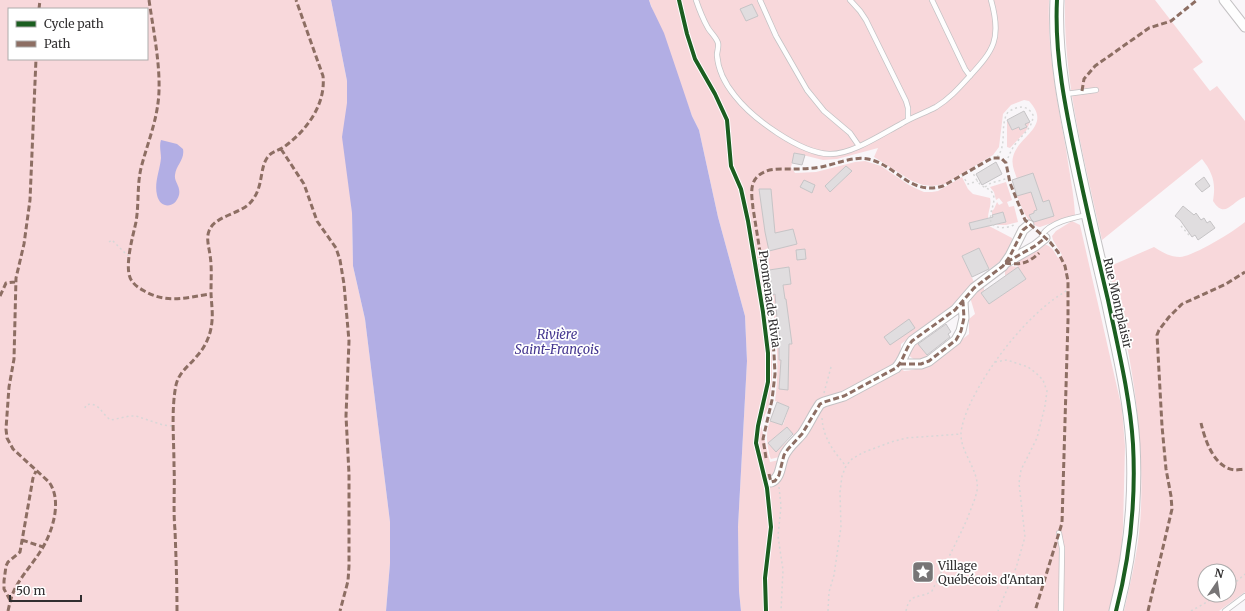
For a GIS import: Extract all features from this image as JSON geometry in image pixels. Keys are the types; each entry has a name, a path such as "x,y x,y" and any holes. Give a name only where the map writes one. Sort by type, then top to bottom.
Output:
{"street":[{"name":"Rue Montplaisir","path":"1057,0 1058,38 1064,95 1088,215 1121,360 1129,404 1133,444 1134,484 1132,525 1127,562 1116,611"},
{"path":"1224,0 1245,27"},
{"path":"1005,263 1010,256 1020,234 1029,225"},
{"path":"773,482 779,476 784,455 802,434 813,414 822,403 844,396 896,368 900,364 912,341 946,318 963,302 974,288 1005,263 1034,246 1043,236"},
{"path":"900,364 921,364 929,361 956,340 961,331 964,318 963,302"}],"lane":[{"path":"696,0 704,21 718,42 717,55 719,67 724,79 736,97 747,109 775,131 809,150 820,153 834,154 873,140 945,101 987,58 994,41 996,22 991,0"},
{"path":"760,0 776,36 807,90 824,111 850,133 859,146"},
{"path":"850,0 866,20 899,86 908,108 908,120"},
{"path":"932,0 965,69 970,76"},
{"path":"1064,95 1096,90"},
{"path":"1043,236 1048,229 1054,225 1088,215"},
{"path":"1059,533 1062,548 1061,611"},
{"path":"1225,611 1245,596"}],"path":[{"path":"997,158 1002,150 1005,116 1008,112 1019,107 1028,108 1033,115 1029,130 1014,147 1006,163"},
{"path":"971,170 980,185 990,189 994,198 990,216 993,226 1002,228 1019,223"},
{"path":"962,175 968,184 978,181"},
{"path":"985,187 991,183 1009,178"},
{"path":"1181,226 1189,235 1190,234"},
{"path":"109,242 112,240 127,255 130,255"},
{"path":"906,611 908,603 911,599 932,591 976,497 977,488 972,464 962,445 961,434 963,421 970,404 995,362 1011,341 1038,313 1056,297 1068,290"},
{"path":"995,362 1007,360 1028,367 1043,380 1047,391 1037,438 1021,470 1019,482 1026,537 1016,568 998,611"},
{"path":"831,367 822,403 822,421 824,432 834,451 846,466"},
{"path":"85,408 86,405 94,405 99,407 111,420 136,416 173,426"},
{"path":"828,611 829,592 834,575 841,527 840,492 842,476 846,466 852,459 862,453 891,442 906,438 961,434"},
{"path":"773,482 779,486 780,494 780,523 778,536 783,570 781,611"},
{"path":"1237,581 1245,574"},
{"path":"1191,611 1205,603"}],"shaded area":[{"path":"0,0 331,0 347,81 353,266 365,319 390,522 390,563 386,611 0,611"},
{"path":"649,0 1049,0 1053,74 1074,198 1075,215 1040,227 1035,226 1028,219 1023,210 1017,196 1038,189 1017,179 1013,166 1013,157 1016,149 1032,130 1036,124 1037,118 1035,110 1029,101 1024,100 1011,105 1003,114 999,147 993,155 945,184 932,186 923,185 912,181 874,157 878,148 837,159 823,160 795,153 791,167 795,173 816,172 855,162 865,161 881,166 909,185 924,192 938,191 962,177 968,189 973,194 990,198 991,203 988,218 970,223 971,230 989,226 1012,238 1009,252 989,269 979,249 962,256 974,282 950,308 901,344 901,349 894,362 904,371 913,370 930,363 969,334 969,319 975,314 970,297 984,286 984,291 981,293 989,304 1026,279 1016,261 1041,244 1047,245 1054,250 1058,258 1062,255 1052,236 1056,231 1072,221 1080,225 1122,409 1125,446 1123,528 1120,566 1109,611 741,611 739,591 738,527 747,361 745,316 718,217 699,130 692,116","holes":["846,166 851,172 830,192 825,186","789,267 791,284 783,285 784,293 773,295 769,270","765,270 772,301 776,335 777,385 775,401 789,407 783,425 770,421 767,430 770,457 771,459 779,457 784,459 770,462 761,425 769,405 772,380 769,324 760,271","788,313 789,329 778,330 777,314","787,427 794,436 776,451 768,443"]},
{"path":"1065,0 1155,0 1203,62 1193,69 1210,91 1217,86 1245,121 1245,197 1229,208 1221,209 1217,206 1213,201 1213,178 1202,159 1102,240 1082,151 1071,91 1065,31"},
{"path":"1007,120 1012,130 1019,127 1020,130 1026,126 1025,124 1030,122 1026,131 1010,148 1007,147"},
{"path":"1006,182 1012,200 1007,202 1009,207 1014,206 1018,222 1006,225 995,225 1006,222 1003,212 992,215 992,211 997,202 999,205 1003,203 999,198 996,200 994,192 990,187"},
{"path":"1245,222 1245,592 1237,598 1237,563 1197,563 1197,603 1230,603 1219,611 1124,611 1133,572 1139,533 1141,507 1140,446 1138,416 1129,356 1108,267 1154,247 1173,256 1186,256 1223,237"},
{"path":"1007,267 1018,267 1005,276"},
{"path":"916,340 928,357 915,360 909,355"}],"water":[{"name":"Rivière Saint-François","path":"331,0 649,0 664,33 692,116 699,130 718,217 745,316 747,361 738,527 739,591 741,611 386,611 390,563 390,522 365,319 353,266 352,213 342,137 347,103 347,81"},
{"path":"161,140 177,144 183,149 183,156 175,175 179,195 174,203 168,206 161,203 156,190 161,158"}],"building":[{"path":"752,4 758,16 746,21 740,9"},
{"path":"1024,111 1030,122 1025,124 1027,127 1020,130 1019,127 1012,130 1007,120"},
{"path":"794,153 805,155 802,165 792,163"},
{"path":"996,162 1002,174 982,185 976,174"},
{"path":"846,166 852,171 830,192 825,186"},
{"path":"1033,173 1043,202 1049,200 1054,216 1034,222 1029,215 1037,210 1031,192 1017,196 1012,180"},
{"path":"1204,177 1210,186 1202,192 1195,184"},
{"path":"804,180 815,185 812,193 800,187"},
{"path":"759,189 771,189 775,233 793,229 797,244 769,251"},
{"path":"1183,206 1194,215 1196,213 1201,220 1204,218 1207,223 1210,221 1215,228 1198,240 1195,235 1192,237 1180,220 1175,216"},
{"path":"1003,212 1006,222 971,230 969,223 993,217 992,215"},
{"path":"979,248 989,269 972,277 962,256"},
{"path":"805,249 806,259 797,260 796,250"},
{"path":"789,267 791,284 783,285 792,344 789,344 788,390 779,389 781,360 779,360 779,330 775,294 773,295 769,270"},
{"path":"1018,267 1026,279 989,304 981,293"},
{"path":"909,319 915,328 890,345 884,337"},
{"path":"946,324 951,332 948,334 950,337 927,355 918,344"},
{"path":"777,402 789,407 782,425 770,421"},
{"path":"787,427 793,434 776,452 768,443"}],"marked path":[{"path":"39,8 40,0"},
{"path":"149,0 157,57 159,91 155,121 140,174 137,215 128,269 129,276 133,283 138,287 154,296 162,298 178,299 211,294"},
{"path":"177,611 174,514 174,395 177,380 203,348 208,340 210,331 212,314 211,264 208,240 209,231 216,222 246,207 250,203 257,191 268,156 292,141 307,125 318,107 323,87 323,76 296,0"},
{"path":"1082,91 1084,79 1095,66 1149,28 1171,21 1197,0"},
{"path":"8,611 15,588 44,545 52,527 55,508 55,498 49,482 13,449 7,438 6,429 9,387 14,359 16,278 24,244 30,200 36,60"},
{"path":"281,149 304,184 317,221 336,248 340,260 344,284 349,341 346,416 349,474 349,566 348,581 340,611"},
{"path":"766,458 763,439 772,400 775,374 771,321 752,199 752,187 755,179 762,173 769,170 817,168 850,159 862,158 878,162 921,187 931,188 943,186 992,158 1001,158 1006,163 1010,183 1025,220 1050,242 1058,252 1065,266 1068,281 1062,523 1035,611"},
{"path":"769,474 771,482 775,481 779,475 784,455 802,434 820,404 844,396 896,368 901,362 912,341 955,310 974,288 1003,266 1010,256 1023,230 1029,225"},
{"path":"1007,262 1035,246 1045,238"},
{"path":"1005,263 1024,263 1039,253"},
{"path":"1148,611 1172,509 1162,426 1157,335 1169,317 1182,304 1226,284 1245,272"},
{"path":"0,296 6,283 15,282"},
{"path":"900,364 921,364 929,361 956,340 961,331 964,318 963,302"},
{"path":"1201,423 1208,445 1216,459 1228,468 1235,470 1245,469"},
{"path":"10,600 4,589 6,566 8,562 20,552 33,478 36,471"},
{"path":"22,540 43,547"}],"cycle path":[{"name":"Promenade Rivia","path":"679,0 695,59 715,94 727,120 731,166 741,189 748,221 763,312 768,353 768,382 758,426 756,443 767,488 771,527 765,578 766,611"},
{"path":"1057,0 1057,43 1062,87 1082,189 1120,354 1133,444 1134,486 1131,528 1125,570 1116,611"}],"place":[{"name":"Village Québécois d'Antan","path":"923,572"}]}
